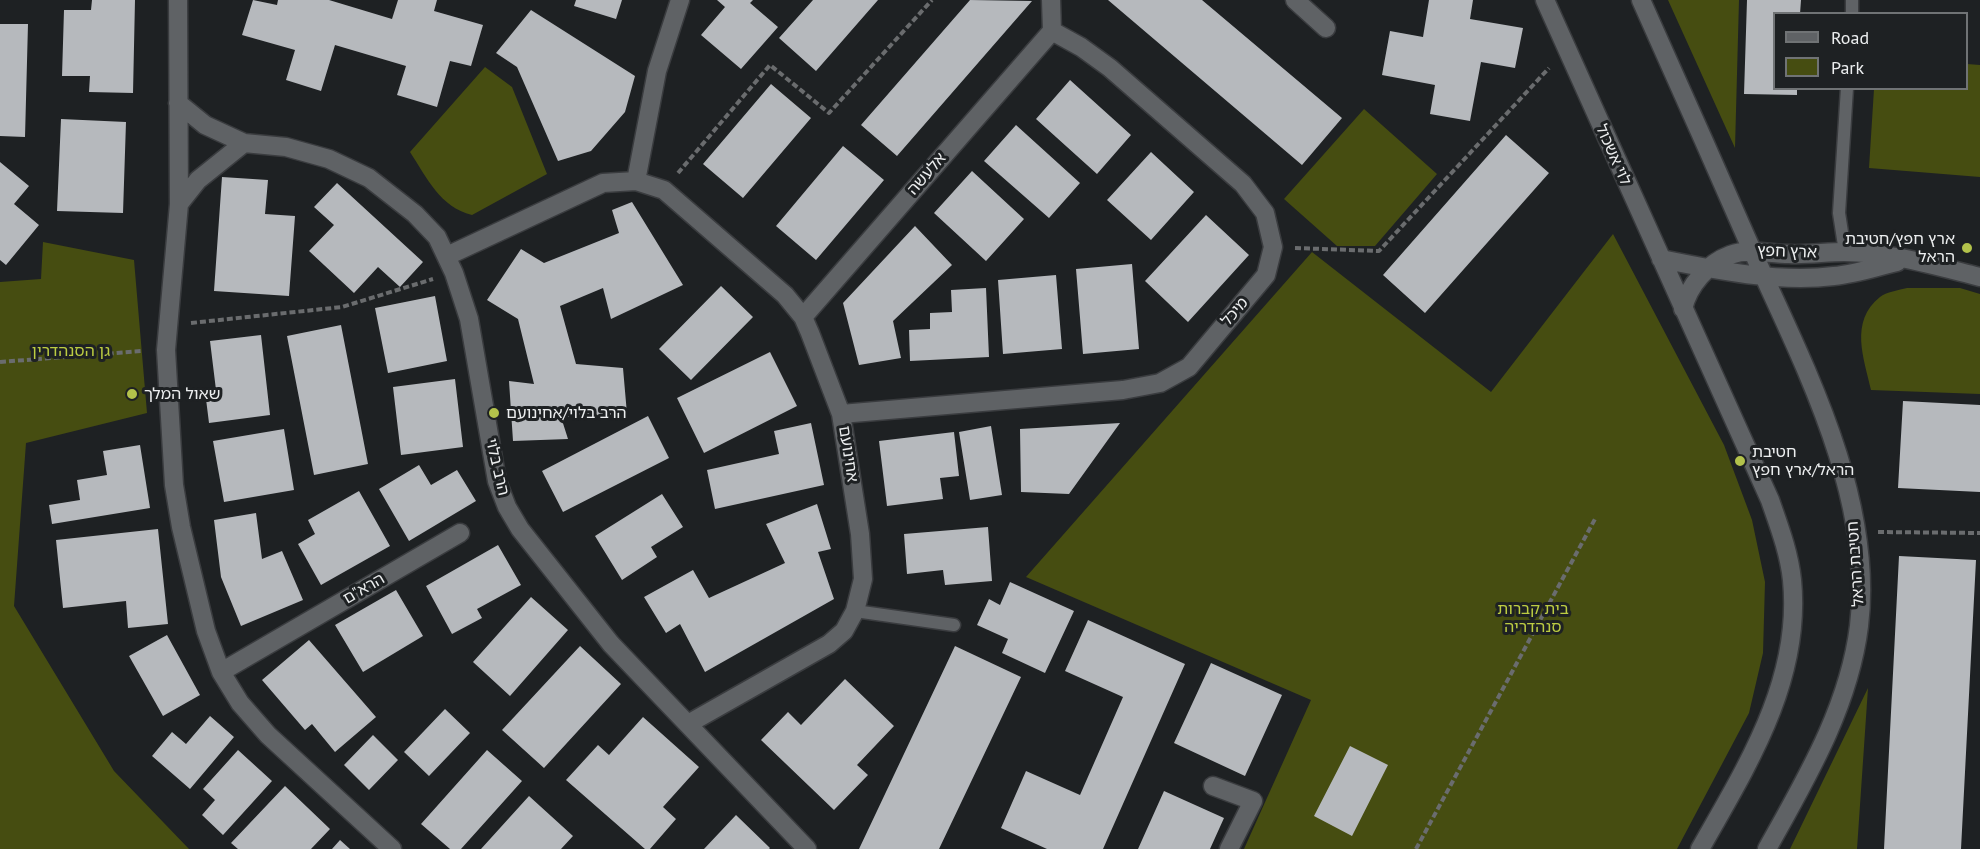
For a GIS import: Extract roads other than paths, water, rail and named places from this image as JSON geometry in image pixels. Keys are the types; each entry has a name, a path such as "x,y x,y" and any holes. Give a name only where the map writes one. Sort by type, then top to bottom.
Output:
{"street":[{"path":"178,0 179,204 166,350 174,485 181,527 206,631 221,672 240,703 268,735 392,849"},
{"path":"636,181 657,71 680,0"},
{"path":"1052,0 1052,31"},
{"path":"1295,0 1326,28"},
{"name":"לוי אשכול","path":"1545,0 1683,309"},
{"path":"1641,0 1763,274"},
{"name":"מיכל","path":"841,414 1123,390 1160,383 1189,368 1266,275 1273,247 1265,213 1243,184 1110,68 1081,47 1052,31"},
{"name":"אלעשה","path":"803,317 1052,31"},
{"name":"הרב בלוי","path":"178,103 205,125 244,143 286,147 330,159 369,178 415,214 437,237 451,264 469,320 497,481 507,507 520,529 611,644 807,849"},
{"path":"179,204 198,180 244,143"},
{"name":"אחינועם","path":"451,264 603,183 636,181 664,190 785,294 803,317 841,414 860,534 862,579 855,611 844,631 829,644 688,724"},
{"name":"ארץ חפץ","path":"1683,309 1694,285 1710,268 1727,256 1753,250 1787,254 1845,252 1904,260 1980,278"},
{"name":"ארץ חפץ","path":"1660,259 1763,274 1835,276 1904,260"},
{"name":"חטיבת הראל","path":"1763,274 1833,442 1845,478 1856,532 1860,581 1859,625 1851,674 1835,718 1767,849"},
{"path":"1683,309 1770,500 1784,538 1792,580 1792,620 1788,659 1778,696 1757,745 1700,849"},
{"name":"הרא\"ם","path":"221,672 460,533"},
{"path":"1213,786 1253,801 1229,849"}],"lane":[{"path":"1845,252 1839,213 1847,90"},
{"path":"855,611 954,625"}],"place":[{"name":"ארץ חפץ/חטיבת הראל","path":"1967,248"},
{"name":"שאול המלך","path":"132,394"},
{"name":"הרב בלוי/אחינועם","path":"494,413"},
{"name":"חטיבת הראל/ארץ חפץ","path":"1740,461"}],"park label":[{"name":"גן הסנהדרין","path":"71,351"},
{"name":"בית קברות סנהדריה","path":"1533,618"}]}
